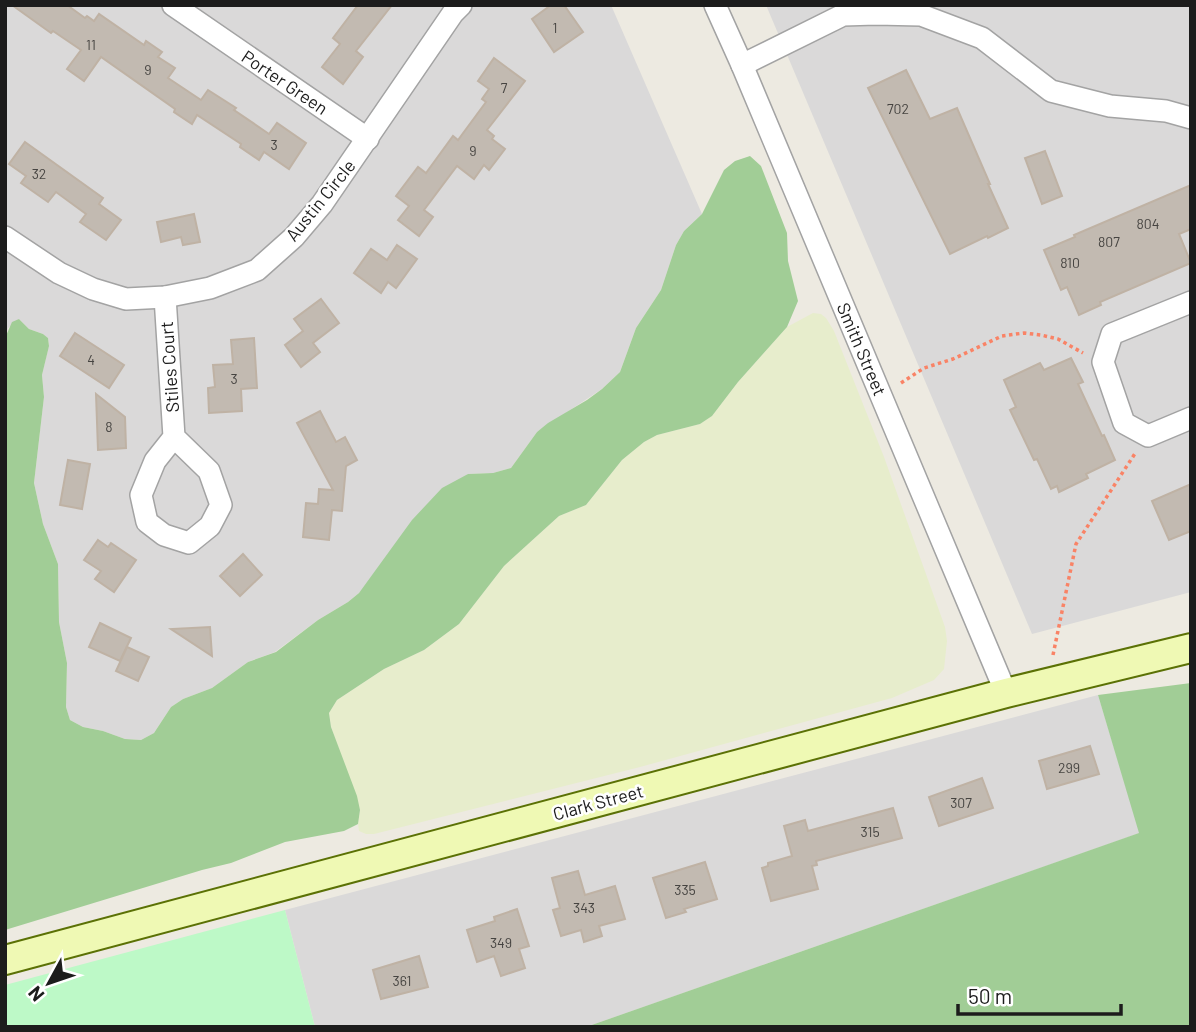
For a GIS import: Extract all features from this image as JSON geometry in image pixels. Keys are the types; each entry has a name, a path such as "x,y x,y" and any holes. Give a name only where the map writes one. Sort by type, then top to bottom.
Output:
{"main road":[{"name":"Clark Street","path":"5,960 1006,693 1191,648"}],"street":[{"name":"Porter Green","path":"173,5 205,15 368,139"},
{"name":"Austin Circle","path":"5,237 59,273 93,289 126,299 165,297 210,288 257,270 294,237 321,204 461,5"},
{"name":"Smith Street","path":"715,5 1006,693"},
{"path":"742,65 843,10 921,15 982,38 1051,91 1110,106 1166,111 1191,118"},
{"name":"Stiles Court","path":"165,297 174,437 155,461 141,495 148,522 164,535 189,543 210,526 221,505 209,471 174,437"},
{"path":"1191,302 1112,334 1103,362 1124,423 1147,436 1191,418"}],"path":[{"path":"901,383 924,368 953,359 1002,336 1024,333 1058,339 1103,362"},
{"path":"1052,657 1076,544 1147,436"}],"shaded area":[{"path":"5,5 611,5 702,214 684,231 676,245 661,290 636,328 620,372 602,389 537,432 511,468 493,473 468,474 348,602 318,620 275,652 248,662 212,688 183,699 171,707 154,733 141,740 125,739 83,727 70,720 66,707 67,663 59,622 58,564 43,524 34,483 44,397 42,375 49,345 48,338 29,329 19,319 8,328 5,338"},
{"path":"766,5 1191,5 1191,592 1032,634"},
{"path":"1098,695 1140,833 586,1027 315,1027 285,910"}],"green space":[{"path":"750,156 761,166 787,233 788,261 798,301 787,327 712,416 700,424 657,435 644,442 622,460 586,505 559,516 504,566 459,624 424,650 384,669 337,700 329,713 331,727 357,796 360,810 358,824 344,831 285,842 231,863 5,930 5,338 12,322 19,319 29,329 48,338 49,346 42,375 44,397 34,483 43,524 58,564 59,622 67,663 66,707 70,720 83,727 125,739 141,740 154,733 171,707 183,699 212,688 248,662 276,652 318,620 348,602 359,593 412,520 442,488 468,474 493,473 511,468 537,432 587,400 620,372 636,328 661,290 676,245 684,231 702,214 724,170 735,161"},
{"path":"813,313 826,318 834,331 884,457 945,627 947,641 944,669 934,680 892,698 640,767 374,834 359,831 360,810 331,727 329,713 337,700 384,669 424,650 459,624 504,566 559,516 586,505 622,460 657,435 700,424 712,416 787,327"},
{"path":"1191,683 1191,1027 586,1027 1139,833 1098,695"},
{"path":"285,910 315,1027 5,1027 5,985"}],"building":[{"path":"12,5 67,5 94,21 99,14 144,45 146,41 162,52 158,57 175,68 168,78 201,100 208,90 269,134 277,123 306,143 289,169 264,152 259,160 240,147 241,144 197,115 192,124 101,57 84,81 67,69 81,50 53,31 51,33"},
{"path":"358,5 392,5 356,51 363,57 343,84 322,67 340,44 333,38"},
{"path":"551,5 564,5 583,32 554,52 532,19"},
{"path":"494,58 525,81 487,130 494,136 492,139 505,149 489,170 484,165 474,179 457,166 424,210 433,217 419,236 398,220 409,206 396,196 418,167 426,173 453,136 458,140 486,102 482,99 489,89 478,81"},
{"path":"906,70 930,119 957,108 1008,228 950,254 868,88"},
{"path":"25,142 103,198 99,204 121,220 106,240 80,222 86,214 56,192 48,202 21,183 26,176 9,164"},
{"path":"1045,151 1062,196 1042,204 1025,158"},
{"path":"1191,185 1191,229 1179,234 1191,263 1100,302 1101,305 1079,315 1067,287 1061,290 1044,250"},
{"path":"194,214 200,242 183,245 181,237 161,242 157,222"},
{"path":"397,245 417,259 396,288 388,282 381,293 354,273 371,249 387,260"},
{"path":"321,299 339,323 313,343 320,352 301,367 285,345 303,331 294,319"},
{"path":"75,333 124,365 109,388 60,356"},
{"path":"254,338 257,388 241,389 242,411 209,413 208,388 215,387 213,365 233,364 231,340"},
{"path":"1071,358 1083,382 1078,384 1115,460 1086,474 1088,478 1059,492 1057,486 1051,489 1037,459 1034,460 1010,410 1016,407 1004,380 1040,363 1044,370"},
{"path":"96,394 125,417 126,448 98,450"},
{"path":"320,411 336,442 345,437 357,460 346,466 342,511 332,510 329,540 303,537 306,503 318,504 319,489 333,490 297,423"},
{"path":"68,460 90,464 82,509 60,505"},
{"path":"1191,484 1191,531 1169,540 1152,501"},
{"path":"98,540 108,547 111,543 136,560 114,592 95,579 101,571 84,560"},
{"path":"243,554 262,575 240,596 220,576"},
{"path":"100,623 131,638 120,661 89,647"},
{"path":"210,627 212,656 171,629"},
{"path":"127,647 149,657 138,681 116,671"},
{"path":"1090,746 1099,774 1047,789 1039,761"},
{"path":"982,778 993,808 939,826 929,797"},
{"path":"893,808 902,838 816,861 817,865 812,866 818,889 771,901 762,868 768,866 768,863 792,856 784,826 805,820 808,831"},
{"path":"705,862 717,899 684,909 686,912 666,918 653,878"},
{"path":"578,871 585,895 615,886 625,919 599,926 602,936 584,942 581,930 561,936 553,910 560,908 552,878"},
{"path":"517,909 529,946 519,949 525,968 501,976 494,956 477,962 467,930 495,921 494,917"},
{"path":"419,956 428,987 381,999 373,970"}]}
